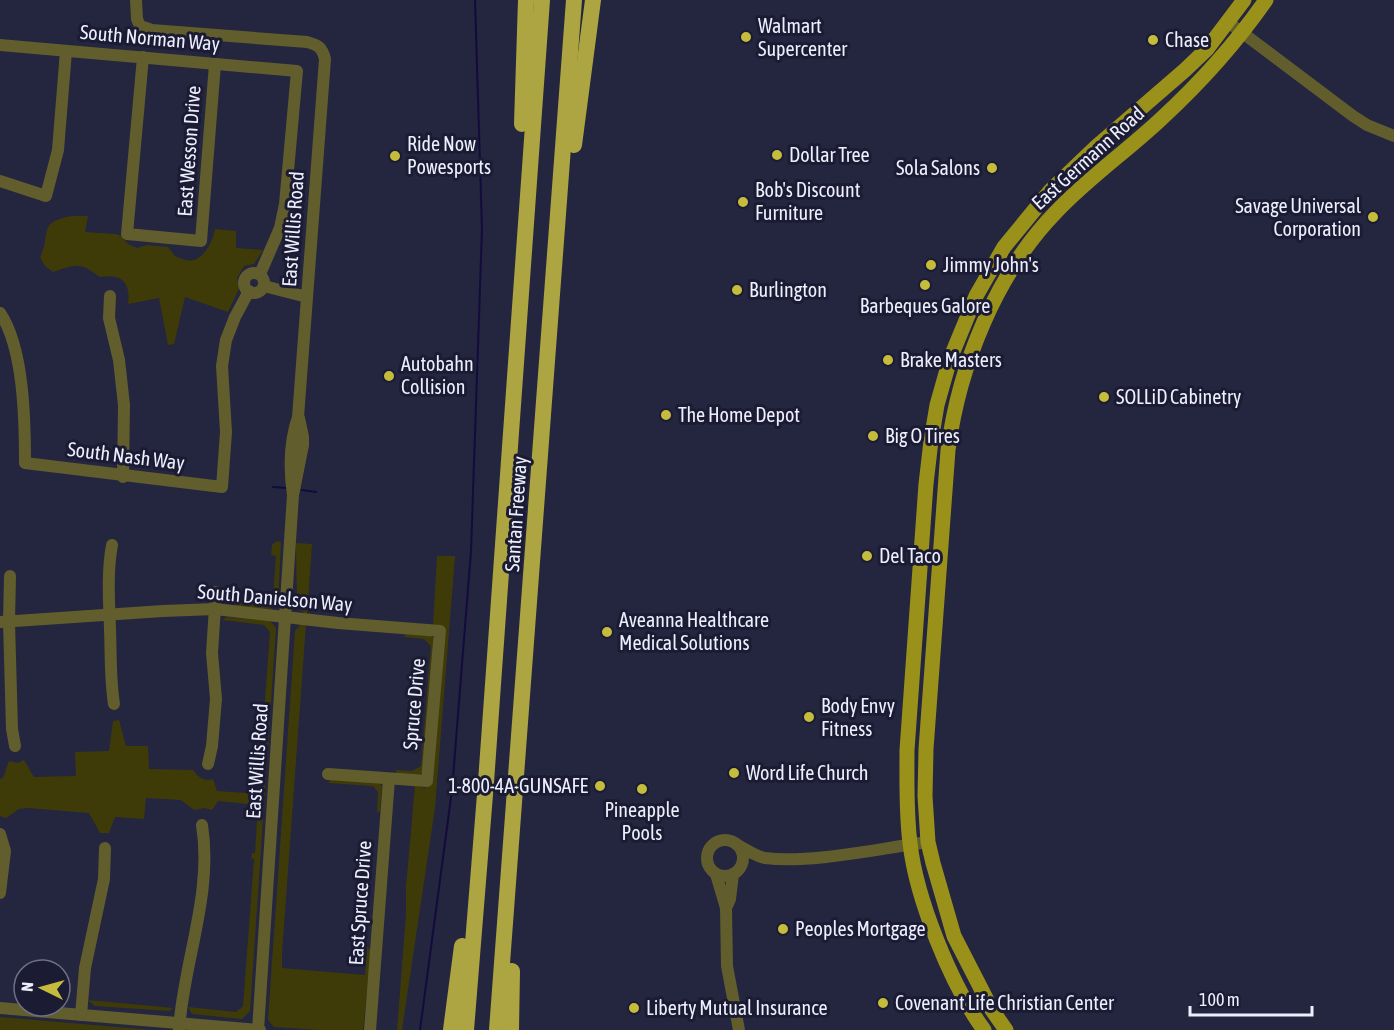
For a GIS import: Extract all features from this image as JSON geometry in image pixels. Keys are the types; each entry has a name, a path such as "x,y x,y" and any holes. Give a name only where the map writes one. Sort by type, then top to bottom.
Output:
{"highway":[{"path":"524,250 520,198 526,0"},
{"name":"Santan Freeway","path":"466,1030 542,0"},
{"name":"Santan Freeway","path":"497,1030 574,0"},
{"path":"549,351 559,317 568,200 593,0"},
{"path":"451,1030 474,822 486,782"},
{"path":"508,884 513,926 511,1030"}],"main road":[{"name":"East Germann Road","path":"984,1030 960,993 940,948 927,909 910,844 906,791 926,484 937,405 950,359 980,287 1004,247 1056,185 1207,49 1244,0"},
{"name":"East Germann Road","path":"1006,1030 992,1010 954,936 928,842 925,796 926,748 948,450 953,415 978,335 993,303 1023,254 1060,208 1161,120 1243,34 1266,0"},
{"path":"1023,254 1024,239 1050,204 1056,185"}],"street":[{"name":"East Willis Road","path":"136,0 137,19 140,26 152,30 307,42 319,46 325,59 298,417 291,438 293,495 287,616 259,1030"},
{"path":"1228,22 1353,116 1367,125 1394,136"},
{"name":"South Norman Way","path":"0,45 297,71 285,204 280,228 260,274"},
{"path":"0,181 46,196 58,150 66,51"},
{"name":"East Wesson Drive","path":"143,57 127,234 201,241 215,64"},
{"path":"251,273 260,274 264,279 264,286 258,293 249,291 244,286 246,277 251,273"},
{"path":"264,286 307,297"},
{"name":"South Nash Way","path":"0,313 6,322 19,374 24,407 25,463 123,477 222,487 226,432 222,366 226,340 249,291"},
{"path":"110,296 109,318 119,360 124,405 123,477"},
{"path":"112,544 110,615 114,704"},
{"path":"10,576 4,622 15,746"},
{"path":"208,764 216,699 212,653 216,592"},
{"name":"South Danielson Way","path":"4,622 215,609 338,623 440,631"},
{"name":"Spruce Drive","path":"389,778 427,781 440,631"},
{"path":"328,774 389,778"},
{"name":"East Spruce Drive","path":"370,1030 389,778"},
{"path":"179,1026 184,978 195,940 200,908 206,846 202,825"},
{"path":"0,834 5,851 0,894"},
{"path":"765,858 724,876 711,870 707,860 710,848 719,841 725,840 765,858 816,857 928,842"},
{"path":"726,908 742,854 736,844"},
{"path":"81,1015 85,968 104,879 105,848"},
{"path":"716,874 726,908 727,966 739,1030"},
{"path":"0,1008 179,1026 259,1030"}],"shaded area":[{"path":"72,216 88,216 85,232 116,234 137,248 147,245 168,247 175,256 187,260 194,260 202,255 211,243 215,229 236,231 236,248 263,250 254,264 244,266 237,278 239,289 228,312 185,297 174,344 168,345 159,298 128,304 128,290 119,278 100,277 78,266 53,272 45,266 40,257 49,226"},
{"path":"277,541 281,542 278,602 271,609 237,607 234,602 265,605 273,596 276,556 271,555 272,545"},
{"path":"296,543 312,544 307,615 297,608"},
{"path":"437,556 455,556 435,808 402,1030 397,1030 415,785 425,788 433,781 446,635 443,627 433,625"},
{"path":"227,617 270,621 276,628 250,1011 242,1019 192,1014 188,1007 236,1012 243,1006 254,859 251,858 252,853 255,853 258,805 218,801 212,810 205,808 194,810 181,800 146,798 144,819 115,817 109,833 100,833 89,813 28,808 19,809 6,818 0,816 0,779 3,778 9,761 18,763 24,760 34,777 76,776 75,752 109,751 113,721 119,720 126,746 148,746 149,769 193,770 201,778 213,779 217,791 258,794 270,632 264,625 222,620"},
{"path":"306,624 282,968 365,975 367,947 371,950 363,1030 274,1027 268,1020 295,631 300,625"},
{"path":"406,634 431,636 435,640 424,769 419,776 398,774 395,770 412,771 421,766 431,646 424,639 404,637"},
{"path":"331,779 379,783 382,786 380,811 377,813 378,792 373,786 328,783"},
{"path":"88,1000 173,1008 169,1011 95,1006"},
{"path":"0,1017 152,1030 0,1030"}],"waterway":[{"path":"420,1030 452,790 471,551 482,229 475,0"},
{"path":"273,487 286,488"},
{"path":"302,490 316,492"},
{"path":"252,799 260,800"}],"place":[{"name":"Walmart Supercenter","path":"746,37"},
{"name":"Chase","path":"1153,40"},
{"name":"Dollar Tree","path":"777,155"},
{"name":"Ride Now Powesports","path":"395,156"},
{"name":"Sola Salons","path":"992,168"},
{"name":"Bob's Discount Furniture","path":"743,202"},
{"name":"Savage Universal Corporation","path":"1373,217"},
{"name":"Jimmy John's","path":"931,265"},
{"name":"Barbeques Galore","path":"925,285"},
{"name":"Burlington","path":"737,290"},
{"name":"Brake Masters","path":"888,360"},
{"name":"Autobahn Collision","path":"389,376"},
{"name":"SOLLiD Cabinetry","path":"1104,397"},
{"name":"The Home Depot","path":"666,415"},
{"name":"Big O Tires","path":"873,436"},
{"name":"Del Taco","path":"867,556"},
{"name":"Aveanna Healthcare Medical Solutions","path":"607,632"},
{"name":"Body Envy Fitness","path":"809,717"},
{"name":"Word Life Church","path":"734,773"},
{"name":"1-800-4A-GUNSAFE","path":"600,786"},
{"name":"Pineapple Pools","path":"642,789"},
{"name":"Peoples Mortgage","path":"783,929"},
{"name":"Covenant Life Christian Center","path":"883,1003"},
{"name":"Liberty Mutual Insurance","path":"634,1008"}]}
